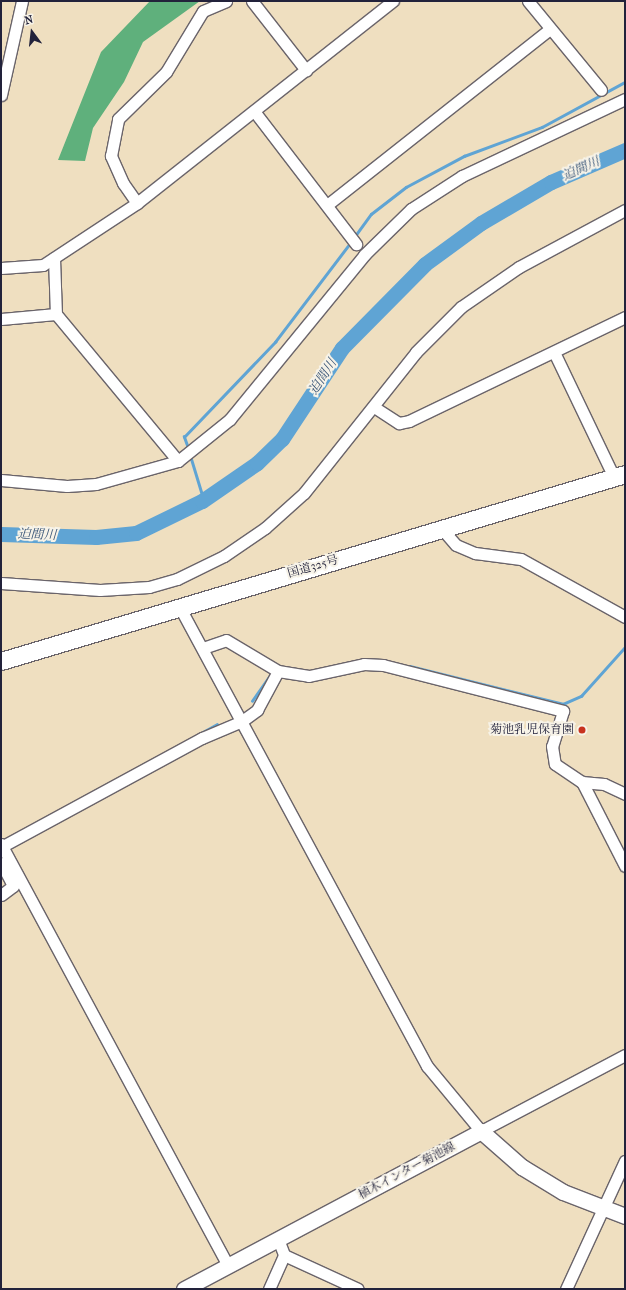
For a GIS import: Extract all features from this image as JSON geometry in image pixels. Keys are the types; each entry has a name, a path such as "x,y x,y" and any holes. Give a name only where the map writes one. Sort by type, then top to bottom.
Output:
{"highway":[{"name":"国道325号","path":"1,661 179,606 442,529 619,475"}],"main road":[{"path":"481,1132 522,1167 563,1192 602,1209 625,1216"},
{"name":"植木インター菊池線","path":"184,1289 481,1132"}],"street":[{"path":"1,95 22,1"},
{"path":"137,203 123,183 111,156 118,119 166,72 203,11 226,1"},
{"path":"252,1 306,70"},
{"path":"1,268 43,265 137,203 393,1"},
{"path":"528,1 601,90"},
{"path":"327,205 550,28"},
{"path":"1,480 67,486 96,484 178,461 230,420 364,254 411,209 462,176 625,99"},
{"path":"254,111 356,244"},
{"path":"1,583 123,590 164,583 202,568 244,544 285,512 322,473 429,337 475,296 538,256 625,210"},
{"path":"54,258 56,314 178,461"},
{"path":"1,319 56,314"},
{"path":"374,407 399,423 409,421 625,317"},
{"path":"554,352 619,475"},
{"path":"442,529 456,545 475,553 521,559 625,617"},
{"path":"179,606 427,1066 481,1132 625,1055"},
{"path":"203,648 226,640 278,671 314,676 375,664 563,711 552,746 552,759 555,764 582,782 604,784 625,794"},
{"path":"228,1266 161,1148 2,846 202,738 242,721 257,710 278,671"},
{"path":"582,782 625,866"},
{"path":"1,863 13,886 1,895"},
{"path":"566,1289 625,1161"},
{"path":"278,1239 284,1255 358,1289"},
{"path":"268,1289 284,1255"}],"green space":[{"path":"150,1 200,1 143,42 124,82 93,128 85,161 58,160 101,52"}],"waterway":[{"path":"355,236 371,214 406,187 464,156 542,127 625,82"},
{"name":"迫間川","path":"1,534 96,537 136,533 202,501 257,463 282,439 342,348 425,264 481,223 551,182 625,150"},
{"path":"188,448 184,437 275,342 351,242"},
{"path":"190,454 204,500"},
{"path":"410,666 563,704 581,696 625,647"},
{"path":"252,701 270,675"},
{"path":"201,733 217,724"}],"place":[{"name":"菊池乳児保育園","path":"582,730"}]}
